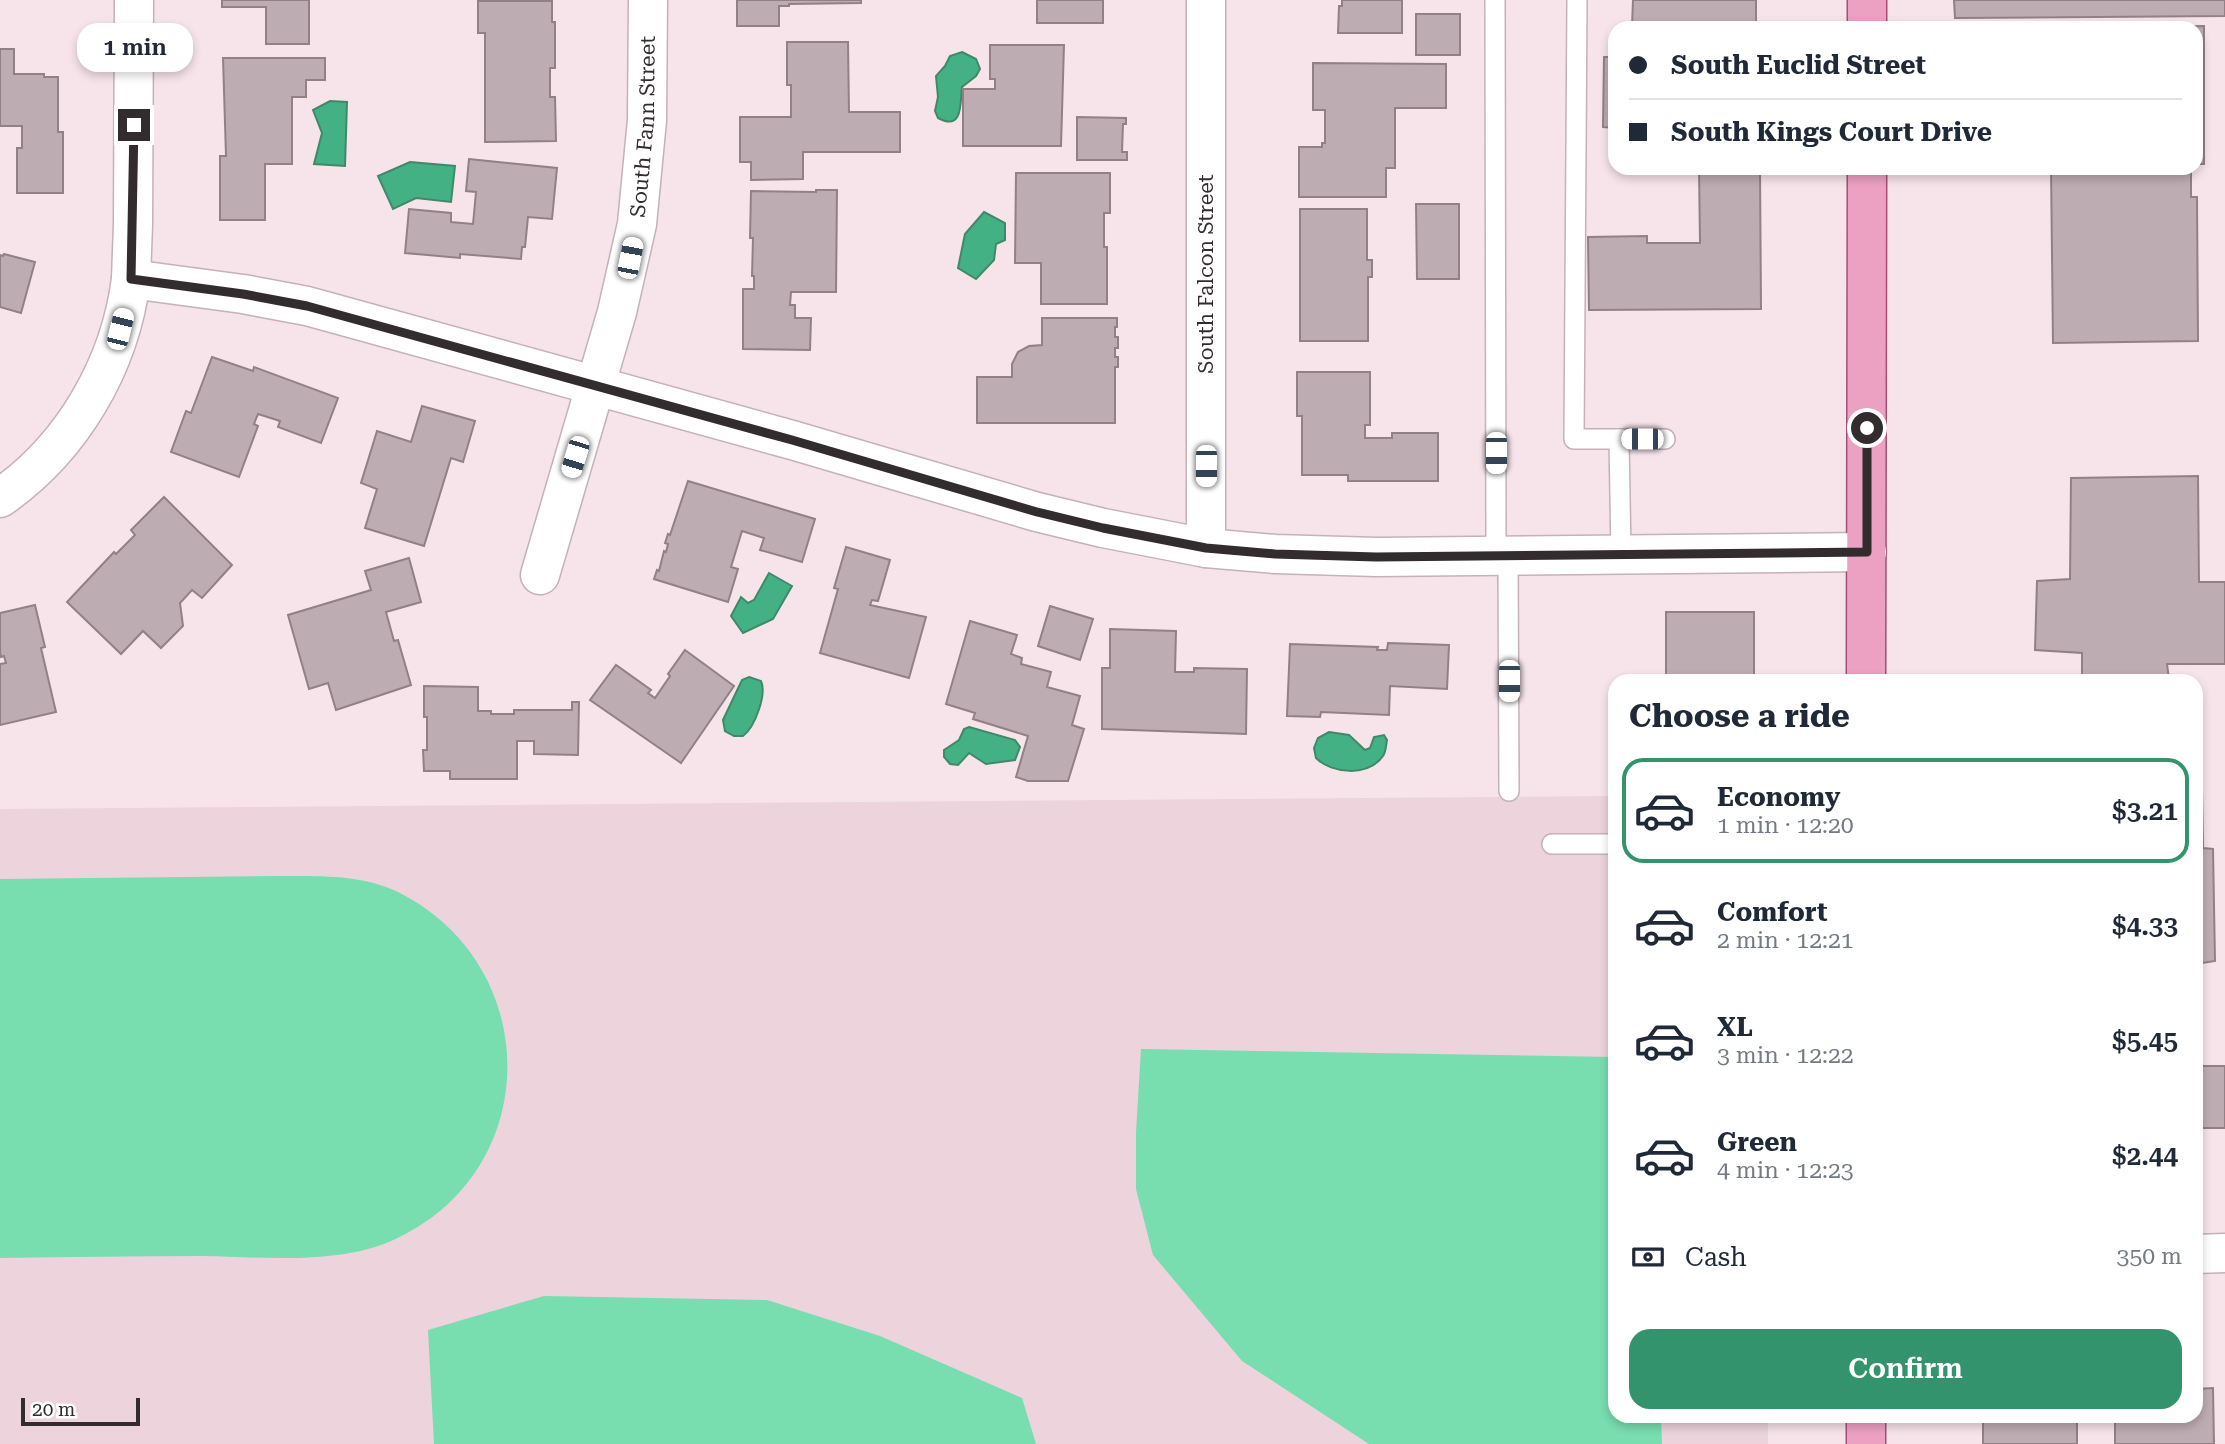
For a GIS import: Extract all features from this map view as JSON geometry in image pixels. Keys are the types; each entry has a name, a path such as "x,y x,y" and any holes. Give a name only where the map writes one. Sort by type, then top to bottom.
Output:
{"main road":[{"path":"1867,0 1867,21"},
{"path":"1866,674 1867,175"},
{"path":"1866,1423 1866,1444"}],"street":[{"path":"0,498 40,466 68,433 93,395 109,362 120,329 131,279 134,224 134,0"},
{"name":"South Fann Street","path":"540,575 596,387 630,258 642,191 647,120 648,0"},
{"name":"South Falcon Street","path":"1206,0 1206,548"},
{"path":"131,279 243,294 307,306 792,440 1037,512 1206,548 1323,556 1867,552"},
{"path":"2203,1254 2225,1254"}],"lane":[{"path":"1495,0 1502,556 1509,791"},
{"path":"1577,0 1574,439 1665,439"},
{"path":"1619,439 1621,554"},
{"path":"1552,844 1608,844"}],"shaded area":[{"path":"962,52 976,59 980,69 976,76 962,87 956,118 946,121 938,118 935,111 938,97 936,76 950,56"},
{"path":"330,101 347,102 345,166 314,164 322,133 313,110"},
{"path":"410,162 455,166 451,202 416,198 393,209 378,176"},
{"path":"984,212 1005,223 1005,240 996,244 994,260 976,279 958,268 965,234"},
{"path":"769,573 792,586 773,619 743,633 731,616 741,597 748,603 754,600"},
{"path":"749,677 761,681 761,702 756,718 747,732 743,736 734,736 725,731 723,720 742,680"},
{"path":"969,727 1015,740 1020,747 1015,760 986,764 969,753 958,765 950,764 944,757 944,750 959,740 964,729"},
{"path":"1329,732 1349,735 1365,750 1370,748 1374,737 1384,735 1387,740 1385,753 1376,763 1359,770 1331,767 1316,758 1314,748 1318,738"},
{"path":"1608,796 1608,1423 1768,1423 1768,1444 0,1444 0,809"},
{"path":"283,876 357,879 398,892 446,926 481,968 501,1018 507,1070 499,1121 477,1169 441,1210 391,1241 347,1254 298,1258 0,1258 0,879"},
{"path":"1141,1049 1608,1057 1608,1423 1661,1423 1662,1444 1369,1444 1242,1361 1153,1255 1136,1189"},
{"path":"544,1296 767,1300 880,1336 1022,1398 1036,1444 434,1444 428,1330"}],"building":[{"path":"222,0 309,0 309,44 266,44 266,7 222,7"},
{"path":"737,0 861,0 861,3 789,4 779,6 779,26 737,26"},
{"path":"1037,0 1103,0 1103,23 1037,23"},
{"path":"1342,0 1402,0 1402,33 1338,33 1339,6 1342,6"},
{"path":"1633,0 1756,0 1756,21 1632,21"},
{"path":"1954,0 2225,0 2225,16 1955,18"},
{"path":"478,1 552,1 555,68 550,68 550,97 555,97 556,141 485,142 485,33 478,33"},
{"path":"1416,14 1460,14 1460,55 1416,55"},
{"path":"2204,26 2204,164 2203,164"},
{"path":"787,42 848,42 849,112 900,112 900,152 803,152 803,179 751,180 751,162 740,162 740,117 791,117 791,85 787,85"},
{"path":"990,45 1064,45 1061,146 963,146 963,89 995,89 995,79 990,79"},
{"path":"0,49 14,49 14,74 58,77 58,132 63,132 63,193 17,193 17,148 22,148 22,126 0,126"},
{"path":"1604,57 1608,57 1608,127 1603,127"},
{"path":"223,58 325,58 325,80 306,80 306,97 292,97 292,164 265,164 265,220 220,220 220,156 226,156"},
{"path":"1313,63 1446,64 1446,108 1395,108 1395,168 1386,168 1386,197 1299,197 1299,147 1322,147 1322,143 1325,143 1325,110 1313,110"},
{"path":"1077,117 1126,118 1126,124 1123,124 1122,152 1127,152 1127,160 1077,160"},
{"path":"469,159 557,168 552,219 528,217 521,259 460,254 460,258 405,253 409,209 451,213 451,222 473,224 476,192 466,191"},
{"path":"1016,173 1110,173 1110,213 1104,213 1107,304 1041,304 1041,263 1015,263"},
{"path":"1699,175 1760,175 1761,309 1589,310 1588,237 1647,236 1647,243 1700,243"},
{"path":"2051,175 2191,175 2191,197 2197,197 2198,341 2053,343"},
{"path":"837,190 836,292 791,292 790,305 795,305 795,318 811,318 810,350 743,349 743,289 754,289 753,238 750,238 751,191"},
{"path":"1416,204 1459,204 1459,279 1417,279"},
{"path":"1300,209 1367,209 1367,260 1372,260 1372,277 1368,277 1368,341 1300,341"},
{"path":"0,255 35,262 21,313 0,307"},
{"path":"1042,318 1117,318 1115,423 977,423 977,377 1012,377 1012,364 1018,352 1029,346 1042,345"},
{"path":"212,357 253,371 254,367 338,398 321,443 278,427 280,421 258,414 254,424 258,426 239,477 171,452 186,411 191,413"},
{"path":"1297,372 1370,372 1370,425 1365,425 1365,438 1392,438 1392,433 1438,433 1438,481 1348,481 1348,475 1302,475 1302,416 1297,416"},
{"path":"422,406 475,421 463,462 451,458 424,546 365,528 377,489 361,483 377,431 411,442"},
{"path":"2198,476 2199,582 2225,582 2225,664 2167,664 2168,674 2082,674 2082,653 2035,650 2037,581 2070,579 2071,478"},
{"path":"688,481 815,519 802,562 760,550 764,538 742,531 731,567 738,569 728,602 654,579 664,551 666,552 668,544 665,543"},
{"path":"164,497 232,565 202,598 192,590 180,603 183,626 161,648 143,631 121,654 67,602 114,552 116,554 135,535 131,530"},
{"path":"846,547 890,560 878,601 872,600 870,605 926,617 909,678 820,653 838,589 834,588"},
{"path":"409,558 421,602 386,612 394,641 398,640 411,685 336,710 328,683 309,689 288,615 371,590 365,571"},
{"path":"35,605 45,647 41,648 56,712 0,725 0,664 6,663 0,652 0,613"},
{"path":"1050,606 1093,619 1080,660 1038,646"},
{"path":"1666,612 1754,612 1754,674 1666,674"},
{"path":"970,621 1017,635 1011,654 1022,658 1021,664 1051,672 1047,687 1080,696 1072,725 1084,729 1068,781 1028,781 1016,777 1028,736 973,719 975,713 946,704"},
{"path":"1110,629 1176,631 1175,672 1194,672 1194,668 1247,669 1246,734 1102,729 1102,668 1110,668"},
{"path":"1388,643 1449,645 1447,689 1390,686 1389,715 1321,712 1320,717 1287,716 1290,644 1378,647 1377,650 1387,650"},
{"path":"685,650 734,686 681,763 590,700 616,665 651,690 648,693 655,698"},
{"path":"424,686 478,687 478,711 491,711 491,714 514,714 514,710 572,710 572,702 579,702 578,755 534,754 534,741 517,741 517,779 450,779 450,771 424,771 423,750 427,750 427,717 424,717"},
{"path":"2203,848 2213,849 2215,961 2203,963"},
{"path":"2203,1066 2225,1066 2225,1128 2203,1128"},
{"path":"2213,1388 2214,1444 2115,1444 2115,1423 2203,1423 2203,1389"},
{"path":"1983,1423 2077,1423 2077,1444 1983,1444"}],"route":[{"path":"134,125 131,279 243,294 307,306 792,440 1037,512 1206,548 1275,554 1376,557 1867,552 1867,428"}]}
